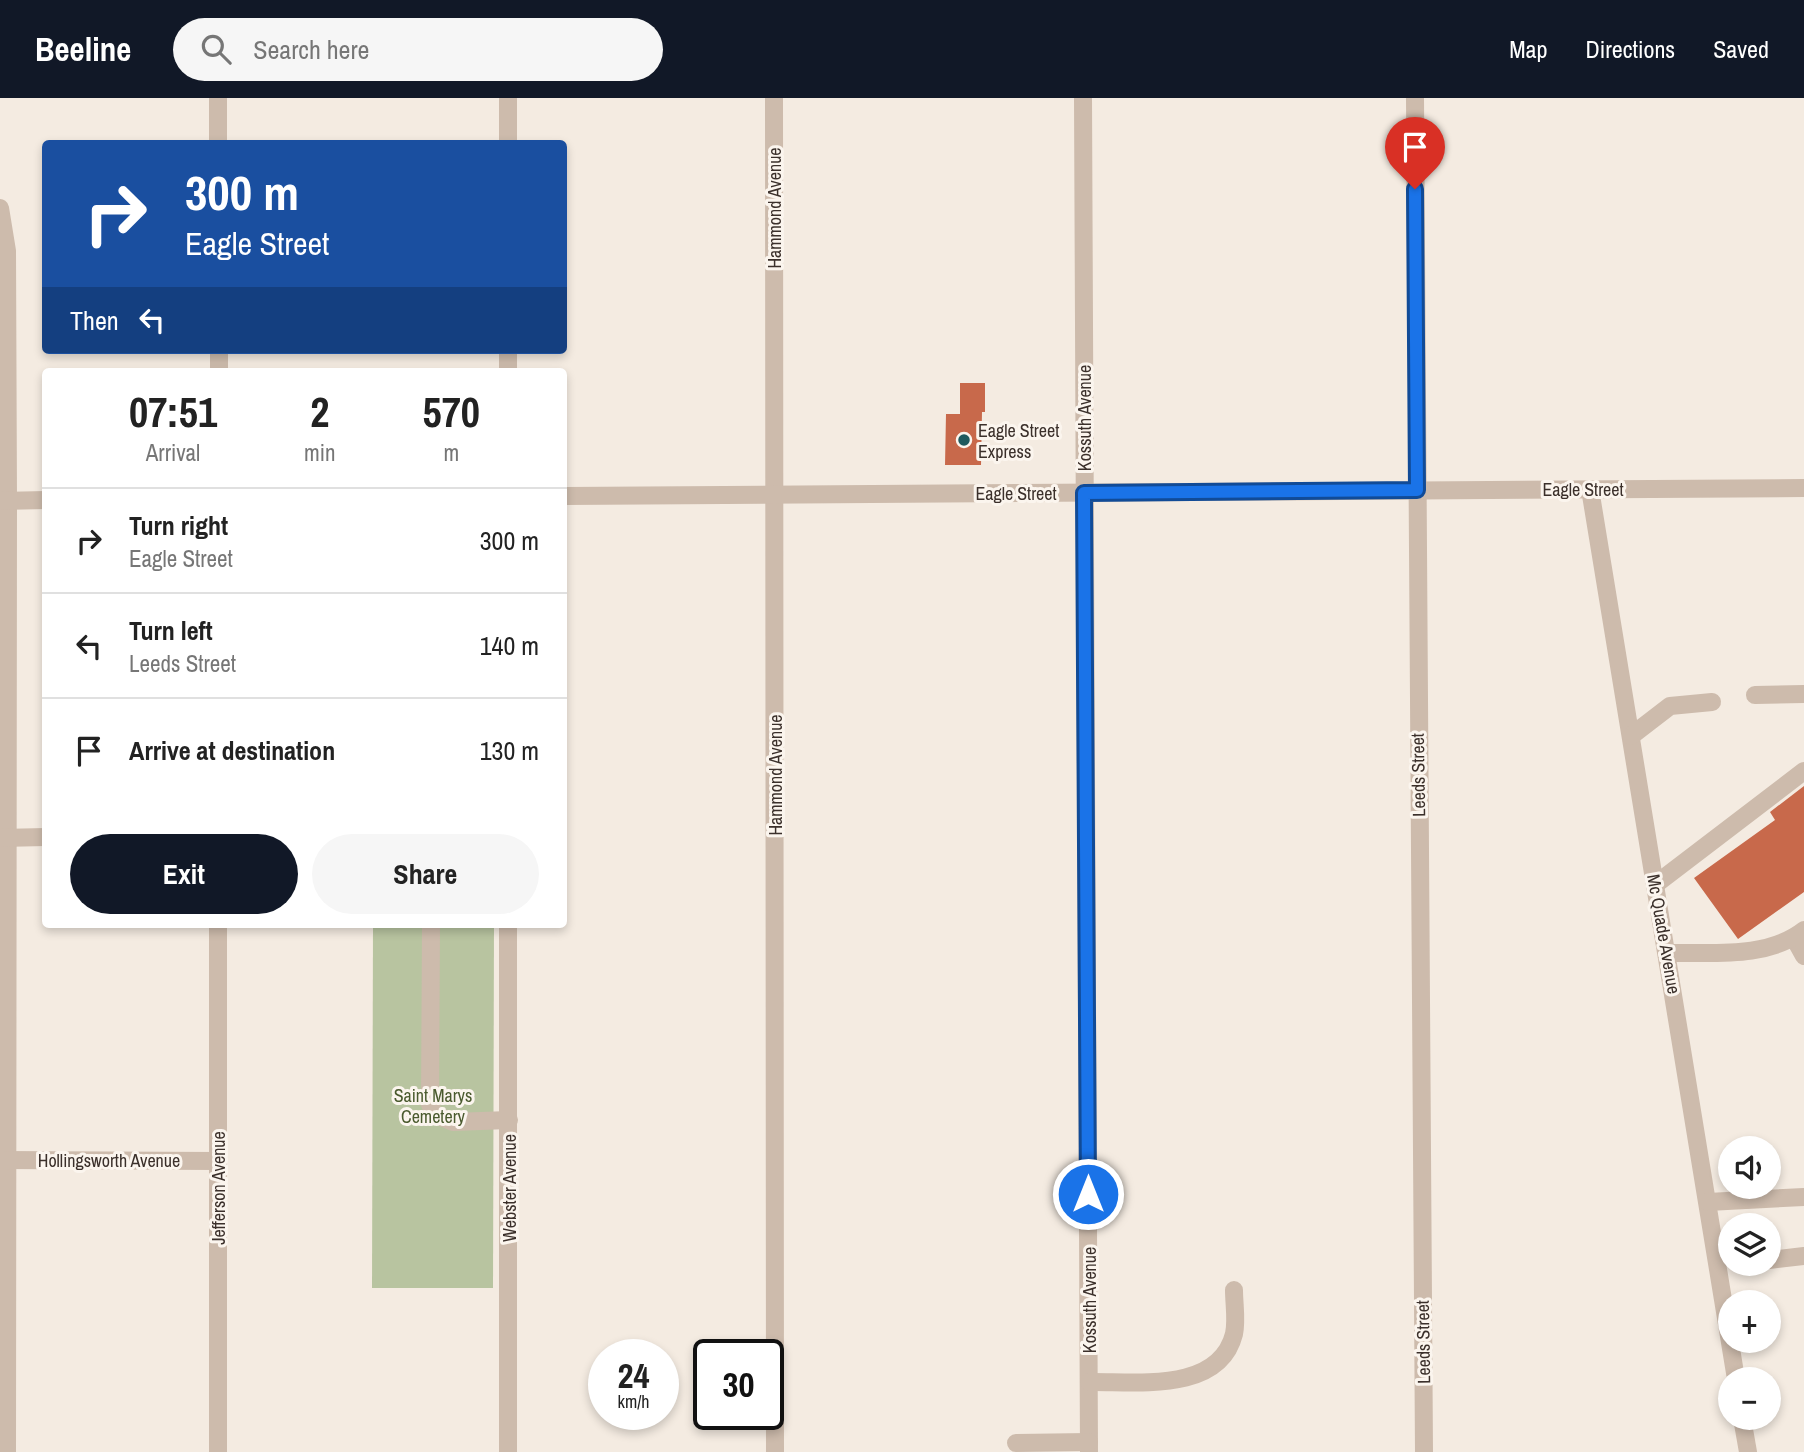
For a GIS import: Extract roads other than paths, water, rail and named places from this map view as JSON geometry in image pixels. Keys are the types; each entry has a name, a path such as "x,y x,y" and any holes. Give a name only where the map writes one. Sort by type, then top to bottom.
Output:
{"street":[{"path":"218,98 218,140"},
{"path":"508,98 508,140"},
{"name":"Hammond Avenue","path":"774,98 775,1452"},
{"name":"Kossuth Avenue","path":"1083,98 1089,1447"},
{"name":"Leeds Street","path":"1415,98 1424,1452"},
{"path":"0,208 6,251 4,1160 7,1452"},
{"name":"Eagle Street","path":"567,496 1804,488"},
{"name":"Mc Quade Avenue","path":"1590,489 1708,1202 1718,1241"},
{"path":"4,501 42,500"},
{"path":"1755,695 1804,694"},
{"path":"1631,736 1670,706 1712,702"},
{"path":"1656,884 1804,771"},
{"path":"4,838 42,837"},
{"name":"Jefferson Avenue","path":"218,928 218,1452"},
{"path":"431,928 430,1104 434,1114 453,1122 509,1120"},
{"name":"Webster Avenue","path":"508,928 508,1452"},
{"path":"1667,953 1743,951 1771,947 1799,934 1804,956"},
{"name":"Hollingsworth Avenue","path":"4,1160 218,1161"},
{"path":"1708,1202 1804,1197"},
{"path":"1781,1259 1804,1256"},
{"name":"Mc Quade Avenue","path":"1725,1276 1735,1367"},
{"path":"1089,1382 1180,1380 1205,1371 1225,1352 1234,1335 1234,1290"},
{"path":"1744,1430 1748,1452"},
{"path":"1016,1443 1089,1447"}],"place":[{"name":"Eagle Street Express","path":"964,440"}],"park label":[{"name":"Saint Marys Cemetery","path":"433,1105"}]}
